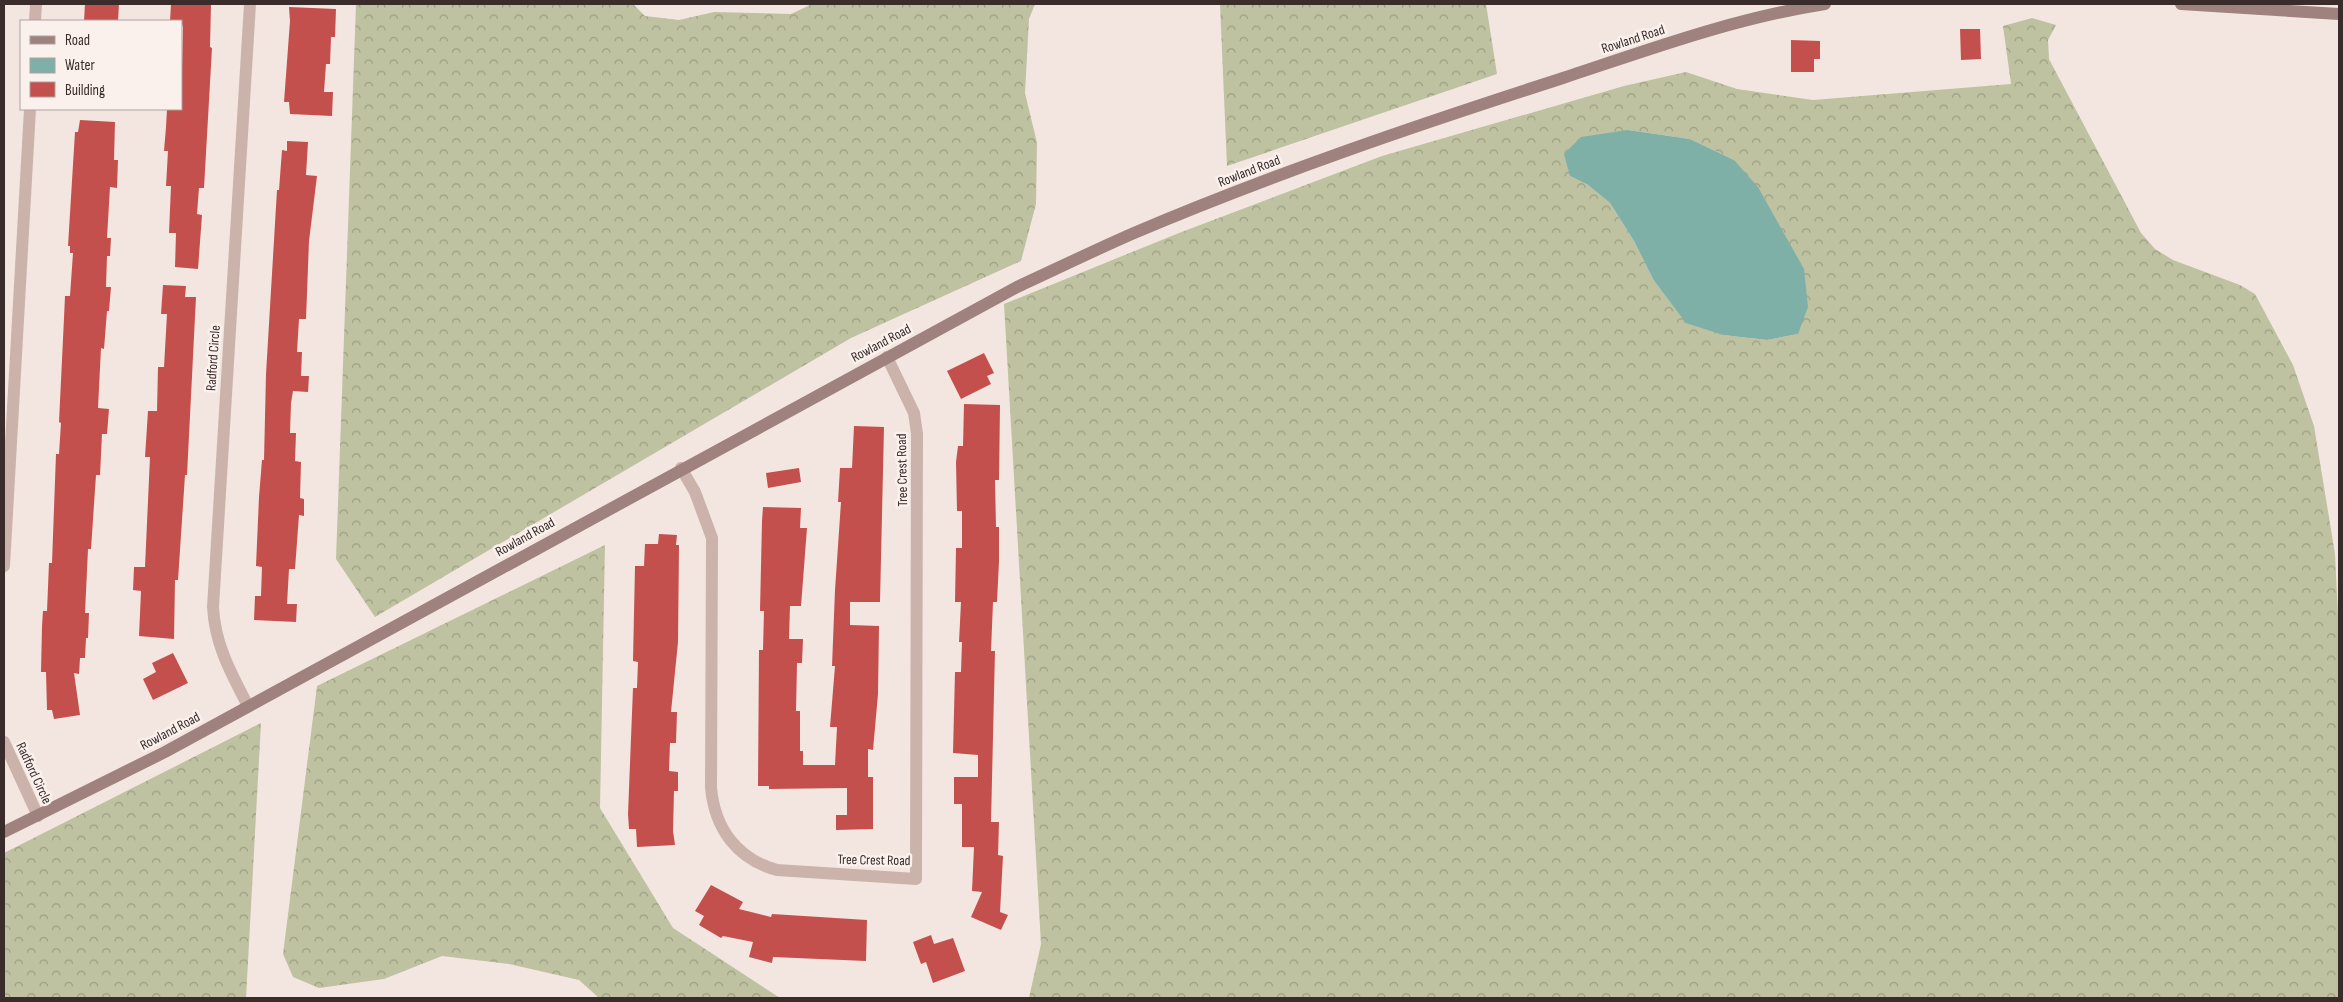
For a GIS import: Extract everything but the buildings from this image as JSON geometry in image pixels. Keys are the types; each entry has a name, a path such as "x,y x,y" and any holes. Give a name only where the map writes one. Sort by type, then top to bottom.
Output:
{"street":[{"path":"35,20 36,4"},
{"name":"Radford Circle","path":"248,706 227,668 219,648 214,628 213,607 250,4"},
{"name":"Rowland Road","path":"4,832 165,752 681,468 1017,287 1134,233 1262,182 1481,104 1699,34 1776,12 1825,4"},
{"path":"2181,4 2339,14"},
{"path":"4,566 30,110"},
{"name":"Tree Crest Road","path":"681,468 695,492 712,538 711,788 719,825 726,836 743,854 765,867 777,870 916,878 918,434 914,414 887,357"},
{"name":"Radford Circle","path":"4,742 38,816"}],"green space":[{"path":"356,4 633,4 645,16 679,20 714,12 791,14 812,4 1035,4 1029,19 1025,93 1037,143 1036,204 1021,261 851,338 375,617 336,559"},
{"path":"1220,4 1486,4 1497,74 1227,166"},
{"path":"2032,18 2056,25 2048,40 2049,59 2141,233 2155,249 2173,260 2240,285 2255,294 2293,365 2314,426 2335,554 2339,635 2339,998 1029,998 1041,944 1004,304 1179,233 1382,156 1624,86 1686,72 1737,89 1813,100 2011,84 2003,26","holes":["1628,130 1690,139 1734,160 1798,334 1767,340 1723,335 1653,279 1634,241 1610,203 1588,185 1570,176"]},
{"path":"605,545 600,808 673,928 780,998 599,998 579,980 509,964 442,956 384,979 319,988 293,977 283,954 317,686"},
{"path":"261,723 246,998 4,998 4,853"}],"water":[{"path":"1628,130 1690,139 1734,160 1758,187 1804,269 1808,307 1798,334 1767,340 1723,335 1686,323 1653,279 1634,241 1610,203 1588,185 1570,176 1564,154 1581,137"}]}
